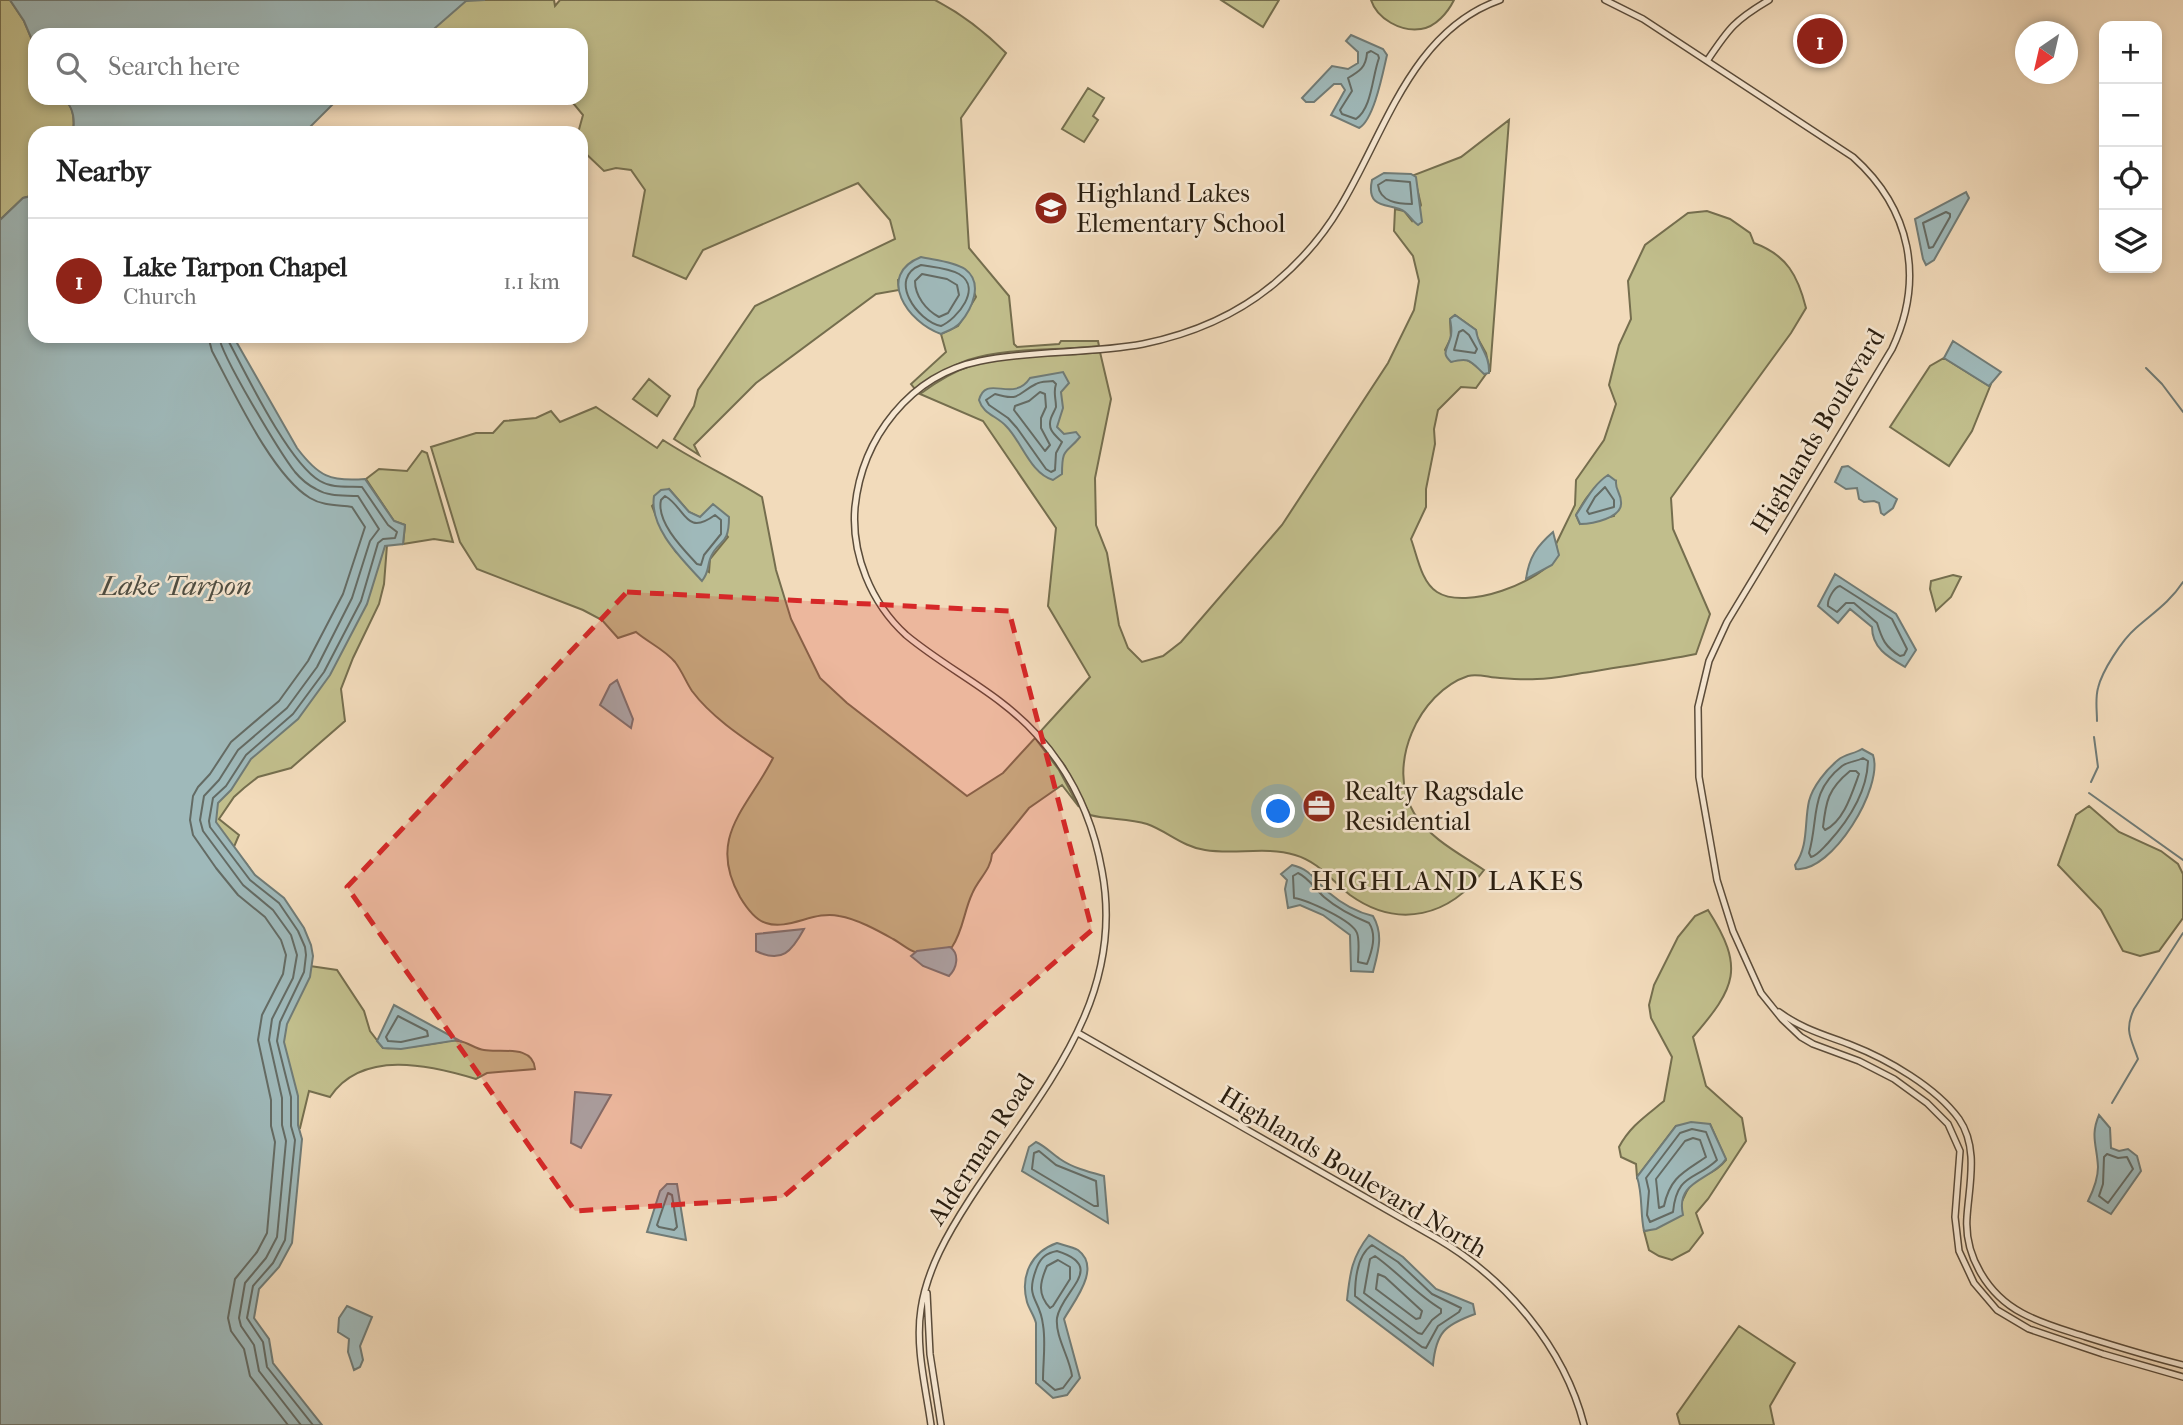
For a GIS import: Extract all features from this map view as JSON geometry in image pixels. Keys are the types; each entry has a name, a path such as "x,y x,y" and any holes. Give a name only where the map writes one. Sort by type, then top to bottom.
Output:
{"street":[{"path":"1078,1033 1099,975 1106,926 1104,881 1091,827 1068,778 1037,736 1003,704 906,635 895,625 875,595 860,560 855,514 859,479 872,443 905,401 937,378 964,365 995,358 1080,352 1161,340 1206,326 1260,294 1297,262 1332,221 1427,51 1459,21 1500,0"},
{"name":"Highlands Boulevard","path":"1605,0 1643,19 1835,144 1861,164 1884,192 1897,215 1905,240 1909,268 1907,309 1892,349 1721,632 1709,661 1698,707 1699,777 1717,880 1751,976 1772,1007 1801,1037 1894,1079 1927,1103 1948,1124 1960,1151 1955,1217 1959,1251 1974,1283 1997,1310 2029,1329 2183,1377"},
{"path":"1707,61 1733,24 1769,0"},
{"name":"Highlands Boulevard","path":"1772,1007 1814,1033 1862,1050 1895,1066 1954,1112 1964,1127 1970,1147 1971,1171 1966,1221 1969,1242 1983,1277 2002,1299 2023,1314 2058,1327 2133,1352 2183,1365"},
{"name":"Alderman Road","path":"931,1425 919,1335 921,1308 939,1251 1078,1033"},
{"name":"Highlands Boulevard North","path":"1078,1033 1430,1234 1478,1266 1515,1301 1538,1331 1560,1367 1584,1425"},
{"name":"Alderman Road","path":"926,1290 930,1354 941,1425"}],"highlighted area":[{"path":"627,592 1009,611 1092,930 782,1198 575,1211 347,887"}],"shaded area":[{"path":"0,0 10,0 28,30 28,105 69,105 74,121 74,126 28,126 28,197 23,198 0,220"},
{"path":"454,0 554,0 555,6 560,0 935,0 973,24 1006,53 961,118 969,248 1009,296 1014,344 1017,347 1059,344 1061,341 1098,341 1099,346 1016,351 984,356 954,366 915,389 911,384 946,352 941,334 958,326 976,297 964,269 952,264 898,280 899,290 876,294 756,383 694,445 699,455 674,439 694,406 698,390 755,306 895,239 890,220 858,183 703,250 686,279 633,256 645,190 631,170 616,168 604,171 588,156 588,126 580,126 583,115 575,105 588,105 588,28 424,28"},
{"path":"1221,0 1279,0 1263,27"},
{"path":"1371,0 1454,0 1436,22 1426,28 1413,29 1391,23 1379,13"},
{"path":"1088,88 1104,98 1093,116 1098,120 1084,142 1062,129"},
{"path":"1509,120 1490,372 1486,353 1476,330 1455,315 1450,319 1451,338 1445,350 1453,361 1467,360 1486,374 1476,388 1461,387 1438,410 1434,429 1435,444 1426,489 1426,507 1411,539 1423,575 1437,592 1450,597 1466,598 1502,591 1536,575 1558,555 1556,544 1575,505 1576,480 1604,440 1616,404 1609,385 1619,345 1631,319 1628,281 1645,245 1688,213 1707,211 1730,219 1750,233 1754,243 1783,260 1795,277 1806,308 1791,333 1671,498 1673,529 1710,614 1696,654 1550,678 1518,679 1472,675 1450,685 1435,698 1422,714 1405,753 1403,774 1406,794 1414,813 1428,830 1484,870 1456,898 1423,913 1405,915 1368,906 1350,895 1318,867 1295,855 1272,851 1205,850 1189,846 1147,824 1090,815 1065,766 1039,733 1090,677 1048,606 1056,528 983,421 920,394 959,370 989,361 1100,352 1111,399 1095,478 1096,525 1107,553 1119,625 1128,648 1142,662 1163,656 1181,642 1282,525 1388,363 1414,310 1419,281 1413,256 1394,231 1395,209 1404,211 1412,221 1421,205 1414,175 1461,157","holes":["1616,481 1614,516 1580,524 1576,515 1591,492"]},
{"path":"1944,358 1989,386 1991,384 1972,431 1949,466 1890,427 1930,366"},
{"path":"649,379 670,396 657,416 633,399"},
{"path":"596,407 657,448 663,440 762,497 776,570 791,619 820,678 847,703 967,796 1003,773 1035,738 1059,770 1079,807 1062,785 1029,808 992,854 989,865 972,894 952,947 915,952 867,925 839,916 821,916 774,925 758,919 740,897 727,857 734,824 773,758 709,710 692,691 675,662 636,632 618,638 602,620 583,610 477,569 460,542 431,447 476,433 493,433 504,421 536,418 551,411 560,422","holes":["669,489 689,512 701,518 708,511 728,537 710,559 709,572 676,552 660,526 652,506"]},
{"path":"422,451 427,453 453,542 434,539 403,544 405,525 394,521 366,479 379,469 407,471"},
{"path":"378,545 387,545 384,584 379,604 341,689 345,721 291,768 258,777 234,797 219,819 239,835 233,849 263,888 172,792"},
{"path":"1953,575 1961,577 1951,597 1936,611 1930,589 1931,581"},
{"path":"2089,806 2119,832 2161,851 2178,864 2183,874 2183,918 2159,951 2140,956 2123,951 2101,910 2058,865 2076,815"},
{"path":"1708,910 1727,947 1731,962 1730,976 1719,1004 1693,1037 1706,1086 1742,1118 1746,1141 1696,1213 1703,1233 1689,1251 1672,1260 1649,1250 1644,1231 1668,1219 1691,1184 1726,1160 1710,1124 1676,1126 1637,1177 1636,1164 1621,1157 1619,1147 1633,1127 1664,1101 1672,1057 1651,1018 1649,1005 1654,985 1678,937 1695,916"},
{"path":"310,966 337,970 364,1011 370,1031 383,1048 457,1040 484,1050 522,1053 533,1061 535,1069 487,1073 476,1079 418,1066 378,1067 360,1072 344,1082 330,1097 309,1091 300,1128 293,1129 269,1041"},
{"path":"1739,1326 1795,1363 1770,1406 1774,1425 1680,1425 1677,1414"}],"water":[{"path":"10,0 485,0 466,1 435,28 28,28 28,30"},
{"path":"1351,35 1383,49 1387,55 1373,106 1359,128 1331,115 1345,90 1341,84 1334,84 1314,102 1306,102 1302,98 1332,66 1348,69 1358,63 1358,52 1346,41"},
{"path":"69,105 332,105 311,126 74,126"},
{"path":"1384,173 1411,174 1416,177 1422,222 1418,225 1400,209 1376,202 1371,190 1372,180"},
{"path":"1966,192 1969,198 1934,260 1926,265 1915,219"},
{"name":"Lake Tarpon","path":"28,197 28,343 237,343 297,448 312,465 334,478 365,479 394,521 405,525 403,544 385,546 367,604 330,675 298,719 251,759 231,790 218,803 216,822 255,875 284,898 304,928 313,956 310,977 287,1024 284,1042 298,1096 298,1125 302,1139 292,1243 279,1267 259,1289 254,1318 269,1339 273,1363 322,1425 0,1425 0,220 23,198"},
{"path":"921,257 960,266 974,281 974,296 964,317 956,327 941,334 917,320 901,298 898,286 900,275 907,265"},
{"path":"1455,315 1476,330 1488,361 1489,373 1484,374 1469,361 1451,362 1446,356 1452,329 1450,319"},
{"path":"1953,341 2001,372 1989,386 1944,358"},
{"path":"1063,372 1069,383 1061,392 1063,408 1057,427 1064,434 1076,432 1080,437 1064,455 1062,474 1053,480 1038,471 1012,433 984,409 979,400 988,389 1016,389 1030,378"},
{"path":"1848,466 1897,499 1893,508 1884,515 1879,503 1859,499 1857,488 1846,489 1835,482 1842,467"},
{"path":"1608,475 1616,481 1621,499 1620,508 1606,519 1580,524 1576,515 1594,488"},
{"path":"669,489 689,512 700,517 713,504 729,517 727,534 713,552 702,581 669,542 657,520 654,496 661,490"},
{"path":"1553,532 1559,555 1552,565 1526,579 1535,552"},
{"path":"1835,574 1896,614 1916,650 1905,667 1882,651 1875,641 1872,627 1850,609 1838,623 1818,606"},
{"path":"617,680 633,719 631,728 600,705 610,685"},
{"path":"1862,749 1873,755 1874,769 1871,787 1863,806 1839,843 1825,857 1810,867 1796,869 1804,842 1809,801 1814,790 1838,760"},
{"path":"1292,865 1308,872 1344,904 1373,916 1379,937 1373,972 1351,971 1350,935 1323,915 1300,905 1288,908 1285,889 1287,880 1281,874"},
{"path":"804,929 795,944 779,956 756,951 756,934"},
{"path":"950,947 955,953 956,961 949,976 923,966 911,956 917,951"},
{"path":"394,1005 462,1042 458,1040 401,1049 383,1048 377,1041"},
{"path":"575,1092 611,1095 581,1148 571,1143"},
{"path":"2099,1115 2110,1128 2111,1148 2119,1151 2128,1149 2137,1156 2141,1171 2111,1214 2088,1201 2097,1176 2094,1135"},
{"path":"1691,1122 1710,1124 1726,1159 1689,1188 1682,1203 1683,1215 1656,1229 1644,1231 1637,1177 1676,1126"},
{"path":"1036,1142 1070,1165 1104,1176 1108,1223 1022,1171 1029,1147"},
{"path":"667,1184 677,1184 686,1240 647,1232 660,1191"},
{"path":"1369,1235 1403,1257 1436,1289 1473,1304 1475,1314 1449,1326 1440,1337 1433,1365 1347,1300 1353,1265"},
{"path":"1057,1243 1078,1250 1085,1257 1087,1275 1064,1319 1080,1378 1067,1395 1053,1398 1036,1383 1036,1323 1027,1302 1025,1283 1034,1259 1040,1252"},
{"path":"347,1306 372,1317 360,1346 363,1360 360,1367 354,1370 348,1352 349,1339 338,1332 339,1318"}],"waterway":[{"path":"2146,368 2183,412"},
{"path":"2097,721 2098,688 2113,656 2131,633 2167,601 2183,582"},
{"path":"2091,782 2098,767 2094,737"},
{"path":"2089,793 2183,860"},
{"path":"2112,1103 2138,1059 2129,1029 2134,1009 2183,933"}],"place":[{"name":"Lake Tarpon Chapel","path":"1820,41"},
{"name":"Highland Lakes Elementary School","path":"1051,208"},
{"name":"Realty Ragsdale Residential","path":"1319,806"}],"district":[{"name":"HIGHLAND LAKES","path":"1448,880"}]}
